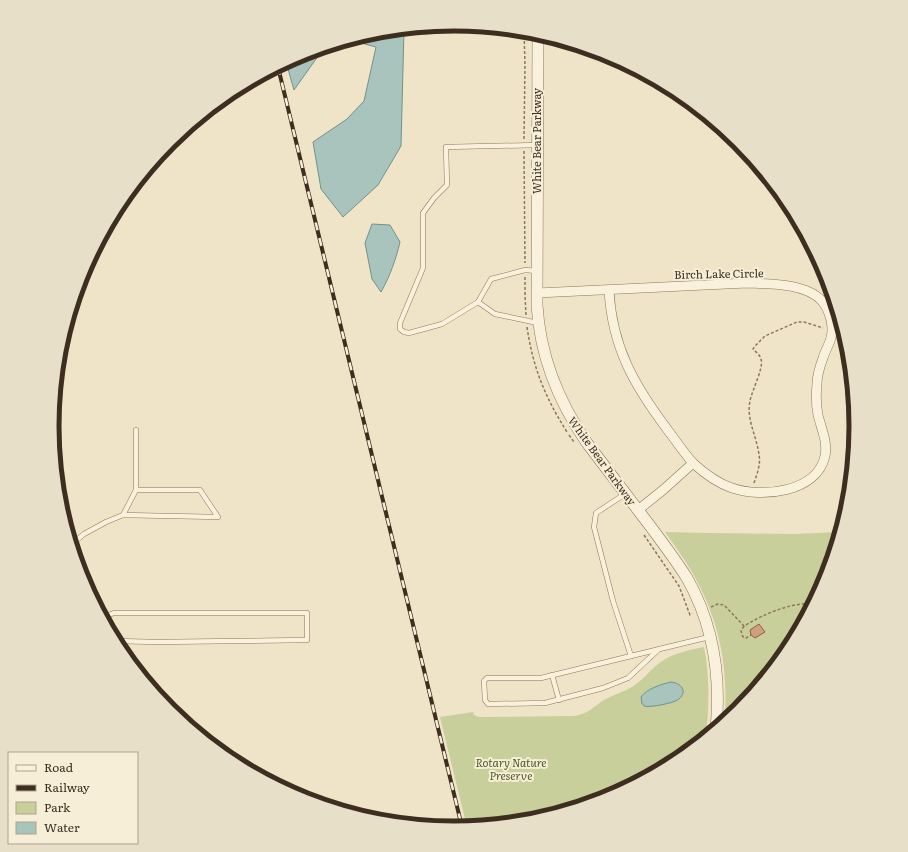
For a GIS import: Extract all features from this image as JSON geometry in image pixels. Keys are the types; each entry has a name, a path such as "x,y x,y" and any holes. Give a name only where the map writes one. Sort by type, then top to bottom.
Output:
{"street":[{"name":"White Bear Parkway","path":"538,40 537,293 538,323 547,364 561,400 581,434 687,578 702,610 710,637 716,667 718,703 717,720"},
{"name":"Birch Lake Circle","path":"537,293 742,283 797,288 806,290 813,294 825,305 831,318 832,331 830,341 820,366 817,385 817,408 826,447 825,458 822,465 813,477 795,487 774,492 751,492 722,484 706,475 693,464 655,413 632,377 615,331 609,290"},
{"path":"638,510 693,464"}],"lane":[{"path":"537,145 446,146 447,184 423,213 423,268 400,323 400,329 409,333 442,324 478,302 491,279 525,270 537,271"},
{"path":"478,302 495,314 538,323"},
{"path":"123,515 136,490 136,430"},
{"path":"76,541 84,534 123,515 218,518 200,490 136,490"},
{"path":"626,494 596,513 594,527 613,601 631,656"},
{"path":"108,615 114,613 307,613 307,640 124,641"},
{"path":"659,649 628,678 603,688 545,703 488,704 485,700 484,680 487,678 541,678 659,649 710,637"},
{"path":"552,675 558,700"}],"path":[{"path":"524,38 525,296 530,346 541,382 552,406 577,446"},
{"path":"751,492 758,470 760,457 750,419 749,409 762,360 753,349 765,336 798,322 804,322 838,333"},
{"path":"640,530 679,586 690,615"},
{"path":"711,606 718,604 724,605 744,626"},
{"path":"751,635 746,638 743,637 741,631 744,626 758,617 798,605 806,604"}],"green space":[{"path":"665,532 794,534 835,532 819,577 796,624 767,666 751,686 725,712 723,662 716,626 702,590"},
{"name":"Rotary Nature Preserve","path":"704,647 708,680 706,729 694,739 651,768 629,780 581,800 556,808 506,818 465,821 440,717 473,712 474,715 479,717 579,715 587,712 604,700 632,687 658,664 680,653","holes":["665,683 683,690 682,696 667,703 647,706 643,705 641,702 644,693"]}],"water":[{"path":"404,34 401,146 378,185 343,217 321,189 313,142 347,119 364,101 376,47 361,43 341,47 352,44"},
{"path":"319,55 294,90 288,68"},
{"path":"372,224 390,225 400,242 397,255 381,292 372,279 365,243"},
{"path":"671,682 678,684 683,690 682,696 677,701 656,706 644,706 642,704 641,697 643,694 650,689"}],"building":[{"path":"759,624 765,632 755,638 751,635 750,630"}],"railway":[{"path":"279,72 460,821"}]}
